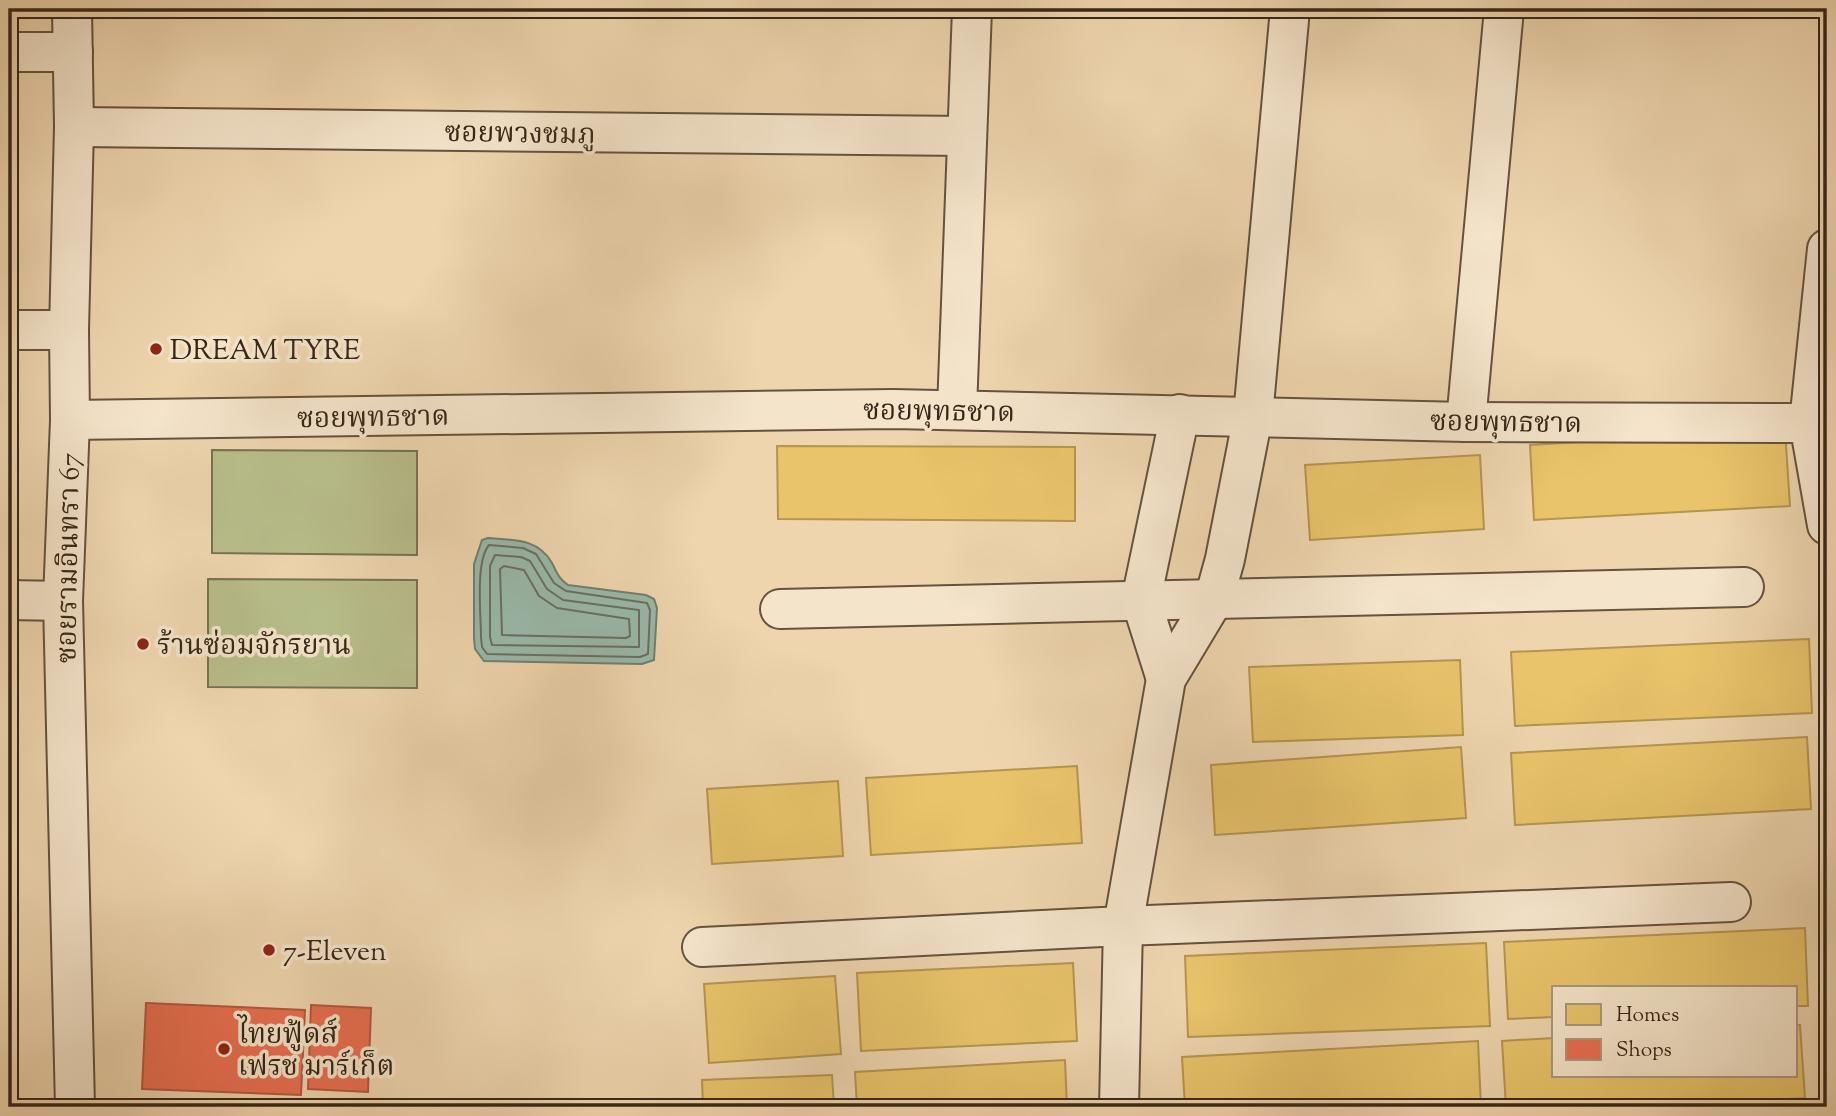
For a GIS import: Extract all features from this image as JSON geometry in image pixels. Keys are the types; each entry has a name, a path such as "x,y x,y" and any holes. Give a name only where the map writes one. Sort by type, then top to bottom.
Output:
{"street":[{"name":"ซอยรามอินทรา 67","path":"72,9 74,127 69,330 70,420 62,601 75,1107"},
{"path":"957,410 972,9"},
{"path":"1119,1107 1123,926 1166,679 1214,599 1225,559 1253,415 1290,9"},
{"path":"1466,422 1504,9"},
{"path":"9,52 73,52"},
{"name":"ซอยพวงชมภู","path":"74,127 967,136"},
{"path":"1827,249 1809,423 1827,525"},
{"path":"9,330 69,330"},
{"name":"ซอยพุทธชาด","path":"70,420 893,408 1466,422 1809,423"},
{"path":"1166,679 1141,600 1180,414"},
{"path":"780,608 1744,587"},
{"path":"9,600 62,601"},
{"path":"702,947 1123,926 1731,902"}],"green space":[{"path":"212,450 417,451 417,555 212,553"},
{"path":"208,579 417,580 417,688 208,687"}],"water":[{"path":"488,538 524,542 540,549 568,585 646,595 654,599 657,608 654,660 642,664 484,661 475,649 474,564 482,540"}],"building: Homes":[{"path":"1785,430 1790,506 1534,520 1530,445"},
{"path":"777,446 1075,447 1075,521 778,519"},
{"path":"1480,455 1484,529 1310,540 1305,465"},
{"path":"1809,639 1812,713 1515,726 1511,652"},
{"path":"1460,660 1463,735 1253,742 1249,667"},
{"path":"1807,737 1811,809 1515,825 1511,753"},
{"path":"1461,747 1466,818 1215,835 1211,765"},
{"path":"1077,766 1082,843 871,855 866,778"},
{"path":"838,781 843,856 712,864 707,789"},
{"path":"1805,928 1808,1006 1798,1006 1798,986 1552,986 1552,1017 1508,1019 1504,942"},
{"path":"1486,943 1490,1026 1188,1037 1185,956"},
{"path":"1073,963 1077,1041 861,1051 857,973"},
{"path":"835,976 841,1054 709,1063 704,984"},
{"path":"1800,1025 1805,1098 1653,1107 1506,1107 1502,1041 1552,1038 1552,1078 1798,1078"},
{"path":"1478,1041 1481,1107 1185,1107 1182,1057"},
{"path":"1065,1060 1067,1107 857,1107 855,1072"},
{"path":"832,1075 834,1107 703,1107 702,1080"}],"building: Shops":[{"name":"ไทยฟู้ดส์ เฟรช มาร์เก็ต","path":"146,1003 305,1010 301,1095 142,1089"},
{"path":"311,1005 371,1008 368,1092 308,1089"}],"place":[{"name":"DREAM TYRE","path":"156,349"},
{"name":"ร้านซ่อมจักรยาน","path":"143,644"},
{"name":"7-Eleven","path":"269,950"},
{"name":"ไทยฟู้ดส์ เฟรช มาร์เก็ต","path":"224,1049"}]}
